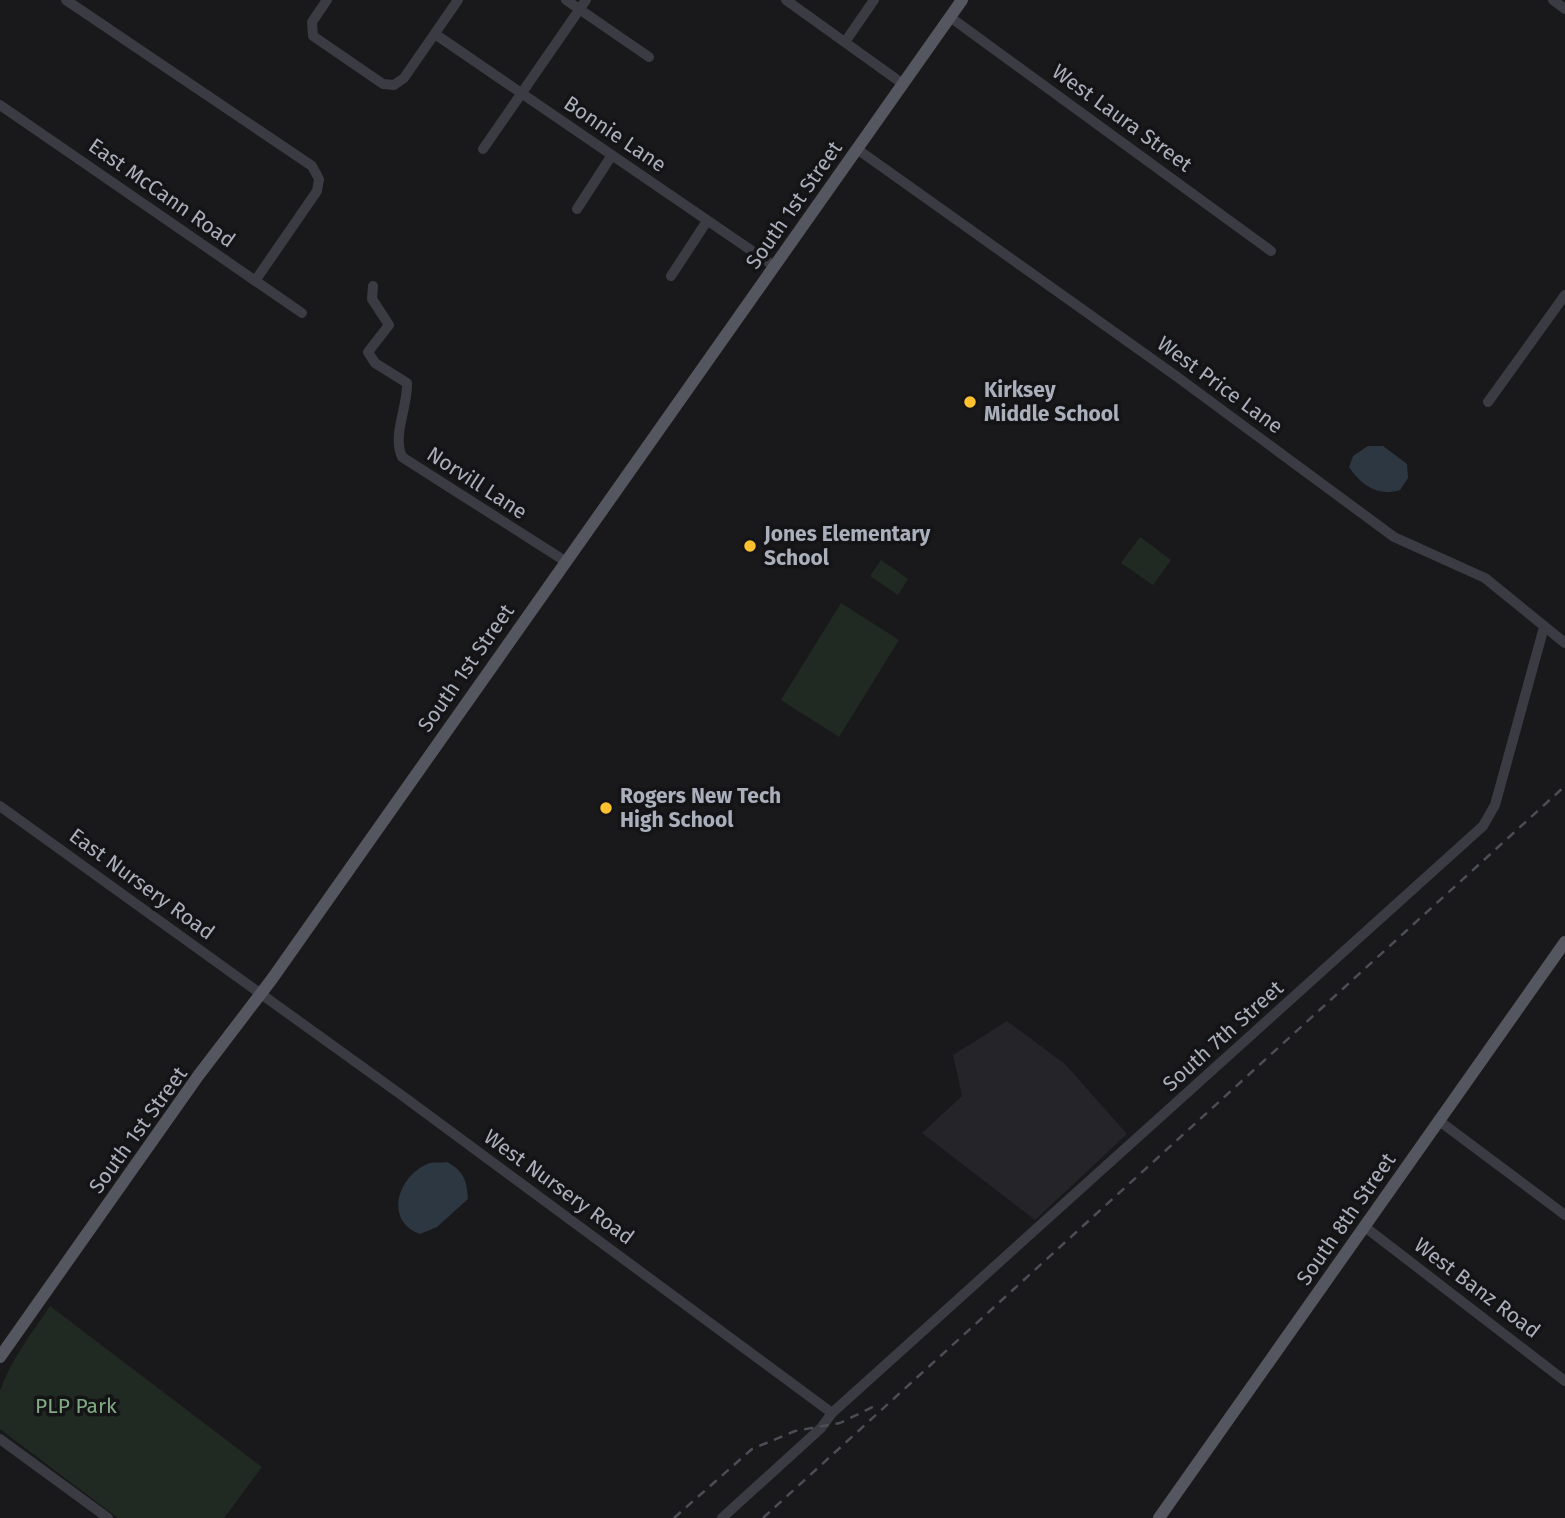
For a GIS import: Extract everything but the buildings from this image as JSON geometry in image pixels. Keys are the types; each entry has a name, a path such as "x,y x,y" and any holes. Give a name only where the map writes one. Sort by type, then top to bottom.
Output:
{"main road":[{"name":"South 1st Street","path":"0,1357 198,1076 261,994 962,0"},
{"name":"South 8th Street","path":"1159,1518 1565,942"}],"street":[{"path":"65,0 312,166 318,179 317,191 255,281"},
{"path":"327,0 312,22 313,36 383,84 394,85 404,78 458,0"},
{"path":"566,0 649,57"},
{"path":"483,149 586,0"},
{"path":"786,0 903,84"},
{"path":"845,42 874,0"},
{"path":"1553,0 1565,9"},
{"name":"West Laura Street","path":"950,17 1271,251"},
{"name":"Bonnie Lane","path":"435,34 774,266"},
{"name":"East McCann Road","path":"0,105 302,313"},
{"name":"West Price Lane","path":"857,149 1157,363 1394,537 1485,578 1565,643"},
{"path":"577,209 612,155"},
{"path":"671,276 708,221"},
{"name":"Norvill Lane","path":"373,286 372,299 389,324 368,352 375,363 407,383 408,401 397,447 402,457 565,561"},
{"path":"1488,402 1565,295"},
{"name":"South 7th Street","path":"722,1518 821,1428 832,1413 1483,825 1495,805 1544,627"},
{"name":"East Nursery Road","path":"0,806 261,994"},
{"name":"West Nursery Road","path":"261,994 832,1413"},
{"path":"1438,1120 1565,1215"},
{"name":"West Banz Road","path":"1365,1227 1565,1381"},
{"path":"0,1439 108,1518"}],"shaded area":[{"path":"1368,446 1383,446 1407,464 1408,478 1400,490 1377,491 1359,479 1349,467 1353,456"},
{"path":"1007,1021 1065,1064 1127,1134 1035,1220 922,1133 962,1096 953,1055"},
{"path":"447,1162 463,1177 468,1199 437,1227 420,1234 408,1228 401,1219 398,1209 403,1187 419,1169 430,1163"}],"green space":[{"path":"1140,537 1171,560 1153,585 1121,563"},
{"path":"881,560 908,579 898,595 870,576"},
{"path":"841,603 899,640 839,737 781,700"},
{"name":"PLP Park","path":"50,1306 262,1467 224,1518 118,1518 0,1429 0,1391 22,1347"}],"railway":[{"path":"763,1518 1565,786"},
{"path":"674,1518 752,1449 795,1431 840,1423 879,1404"}],"place":[{"name":"Kirksey Middle School","path":"970,402"},
{"name":"Jones Elementary School","path":"750,546"},
{"name":"Rogers New Tech High School","path":"606,808"}]}
